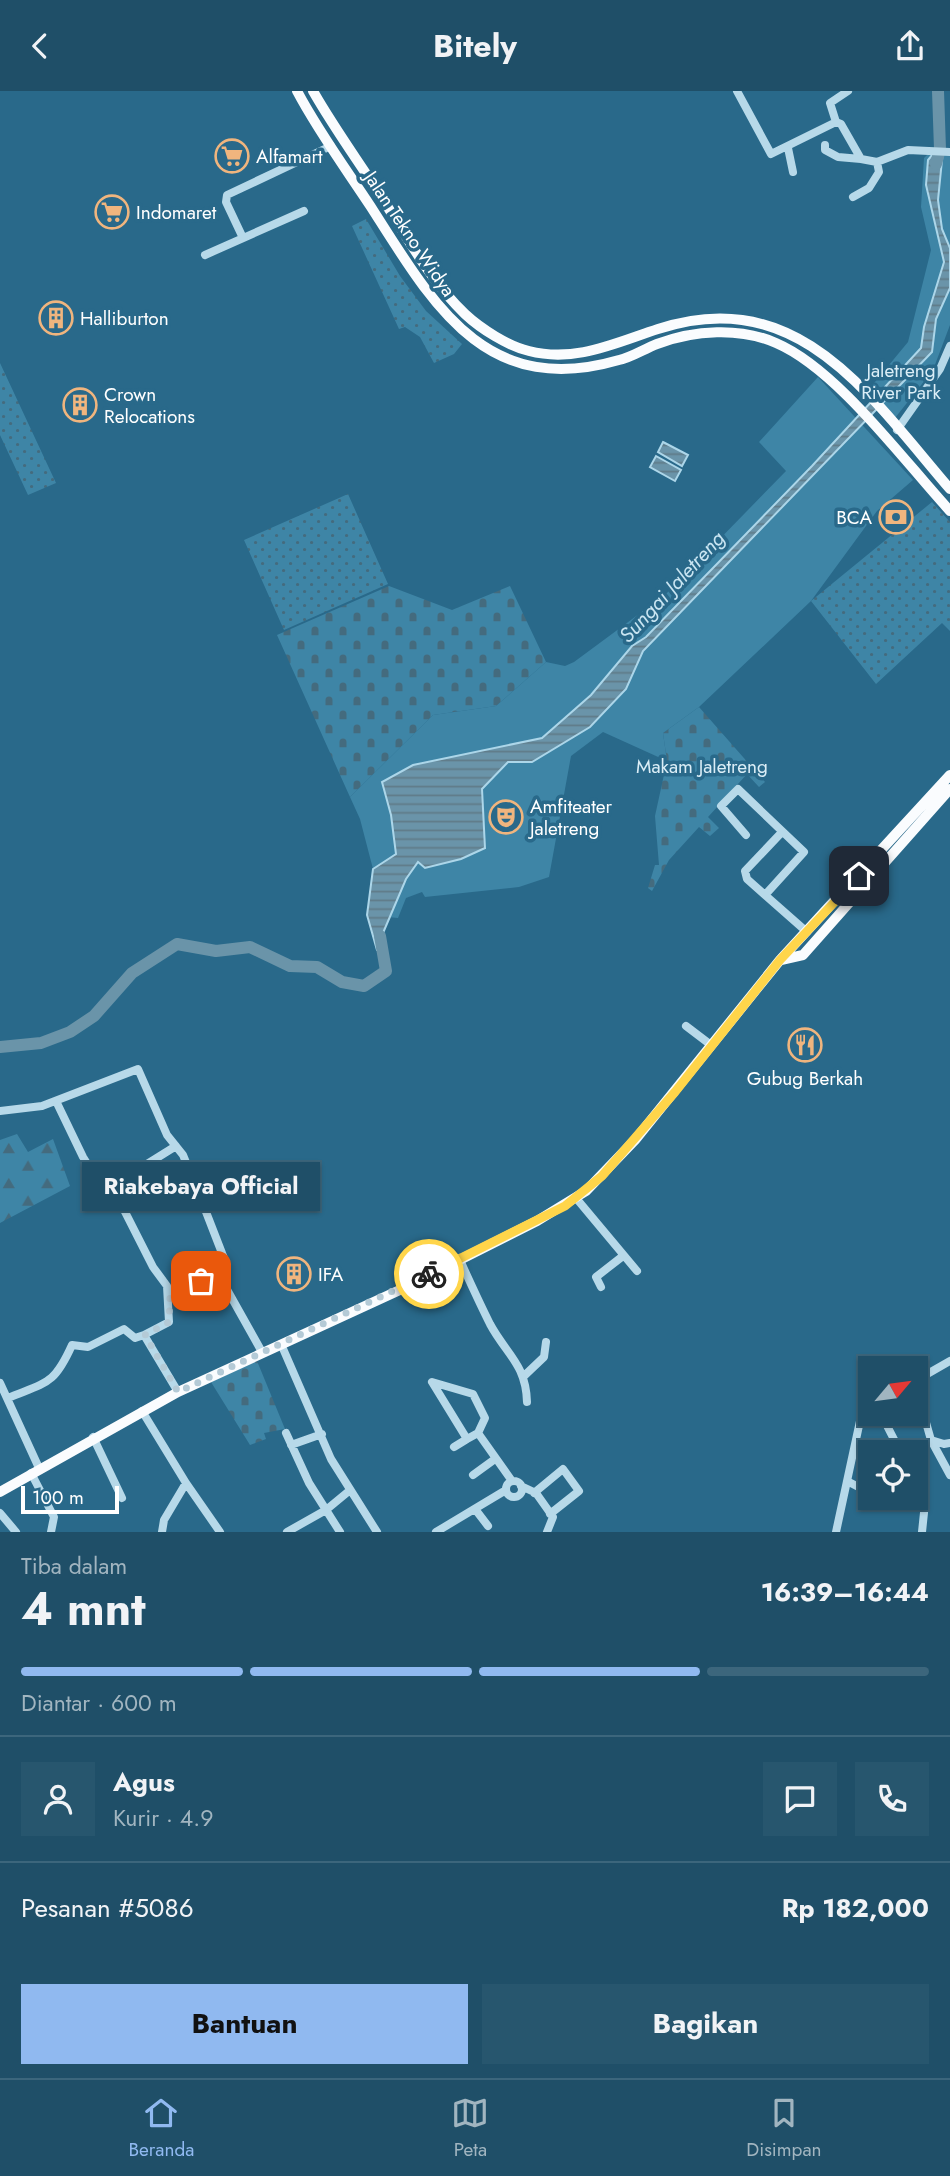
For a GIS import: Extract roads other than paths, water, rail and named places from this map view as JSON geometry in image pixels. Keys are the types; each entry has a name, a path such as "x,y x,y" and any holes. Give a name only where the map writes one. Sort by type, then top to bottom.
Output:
{"main road":[{"name":"Jalan Tekno Widya","path":"296,91 429,296 452,323 491,353 521,365 562,370 593,368 684,335 741,334 774,342 799,354 852,402 950,511"},
{"name":"Jalan Tekno Widya","path":"313,91 443,289 465,314 509,342 529,352 569,355 589,352 680,322 744,320 781,329 810,343 865,393 950,489"},
{"path":"395,244 407,237"},
{"path":"0,1492 93,1437 178,1392 402,1289 537,1221 576,1198 602,1176 635,1140 780,960 950,775"},
{"path":"780,960 803,955 950,789"}],"street":[{"path":"737,91 769,153 788,148 836,122"},
{"path":"848,91 830,103 836,122 841,124 861,159"},
{"path":"825,145 825,150 838,157 877,162 908,150 947,152"},
{"path":"243,238 226,202 227,195 331,146"},
{"path":"788,148 793,172"},
{"path":"853,197 869,188 880,169 877,162"},
{"path":"205,255 304,211"},
{"path":"897,430 940,369 950,345"},
{"path":"746,835 721,806 738,789 804,854 765,895"},
{"path":"782,832 745,871 747,879 807,932"},
{"path":"686,1026 711,1045"},
{"path":"0,1111 13,1108 21,1111 56,1101 138,1069 167,1135 183,1155 201,1199 227,1266 225,1286 262,1352"},
{"path":"8,1398 54,1379 66,1362 72,1345 88,1347 124,1329 135,1339 169,1322 170,1295 120,1202 83,1157 56,1101"},
{"path":"107,1189 176,1146"},
{"path":"201,1199 246,1178"},
{"path":"576,1198 637,1271"},
{"path":"601,1287 596,1277 623,1256"},
{"path":"459,1258 491,1326 524,1376 527,1402"},
{"path":"170,1295 187,1290 215,1272"},
{"path":"145,1335 178,1392"},
{"path":"524,1376 544,1357 546,1342"},
{"path":"281,1343 322,1433 327,1451 349,1491 377,1532"},
{"path":"928,1375 950,1361"},
{"path":"0,1383 54,1517 51,1532"},
{"path":"454,1447 478,1433 486,1420 476,1398 469,1391 450,1385 438,1393 467,1439"},
{"path":"142,1411 220,1532"},
{"path":"836,1532 859,1426"},
{"path":"927,1426 931,1440 950,1475"},
{"path":"286,1433 340,1532"},
{"path":"291,1445 322,1433"},
{"path":"478,1433 512,1481 534,1493 553,1517 547,1532"},
{"path":"93,1437 122,1498"},
{"path":"928,1441 950,1443"},
{"path":"473,1475 495,1459"},
{"path":"534,1493 563,1469 579,1491 550,1514"},
{"path":"436,1532 506,1490 512,1481"},
{"path":"847,1481 858,1487"},
{"path":"162,1532 164,1520 186,1483"},
{"path":"506,1490 510,1496 515,1496 520,1494 521,1486"},
{"path":"288,1532 301,1529 349,1491"},
{"path":"475,1509 488,1526"},
{"path":"922,1532 924,1510"},
{"path":"0,1513 16,1532"}],"waterway":[{"name":"Sungai Jaletreng","path":"936,164 940,149 938,91"},
{"name":"Sungai Jaletreng","path":"0,1047 41,1043 70,1032 94,1016 132,973 177,944 216,951 250,947 290,966 317,967 342,982 364,986 386,971 380,936"}],"place":[{"name":"Alfamart","path":"232,156"},
{"name":"Indomaret","path":"112,212"},
{"name":"Halliburton","path":"56,318"},
{"name":"Crown Relocations","path":"80,405"},
{"name":"BCA","path":"896,517"},
{"name":"Amfiteater Jaletreng","path":"506,817"},
{"name":"Gubug Berkah","path":"805,1045"},
{"name":"IFA","path":"294,1274"},
{"name":"Riakebaya Official","path":"201,1281"}],"park label":[{"name":"Jaletreng River Park","path":"901,381"},
{"name":"Makam Jaletreng","path":"702,766"}]}
